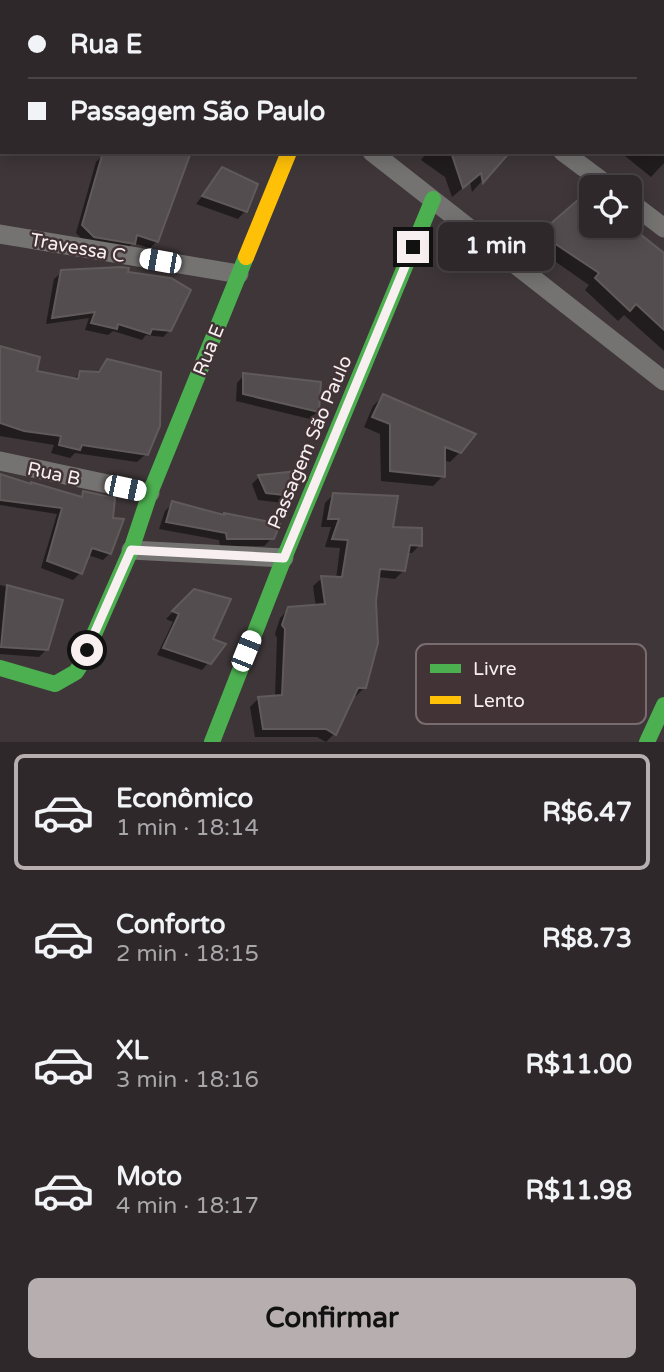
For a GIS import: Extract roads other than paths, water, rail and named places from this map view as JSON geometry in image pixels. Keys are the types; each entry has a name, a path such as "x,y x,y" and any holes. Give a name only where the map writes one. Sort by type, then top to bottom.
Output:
{"street":[{"name":"Rua E","path":"0,667 55,684 76,673 131,550 150,493 288,154"},
{"path":"375,154 664,381"},
{"path":"567,154 594,175"},
{"name":"Passagem São Paulo","path":"212,742 284,558 433,199"},
{"path":"642,211 664,228"},
{"name":"Travessa C","path":"0,234 239,274"},
{"name":"Rua B","path":"0,461 150,493"},
{"path":"131,550 284,558"},
{"path":"647,742 664,705"}]}
